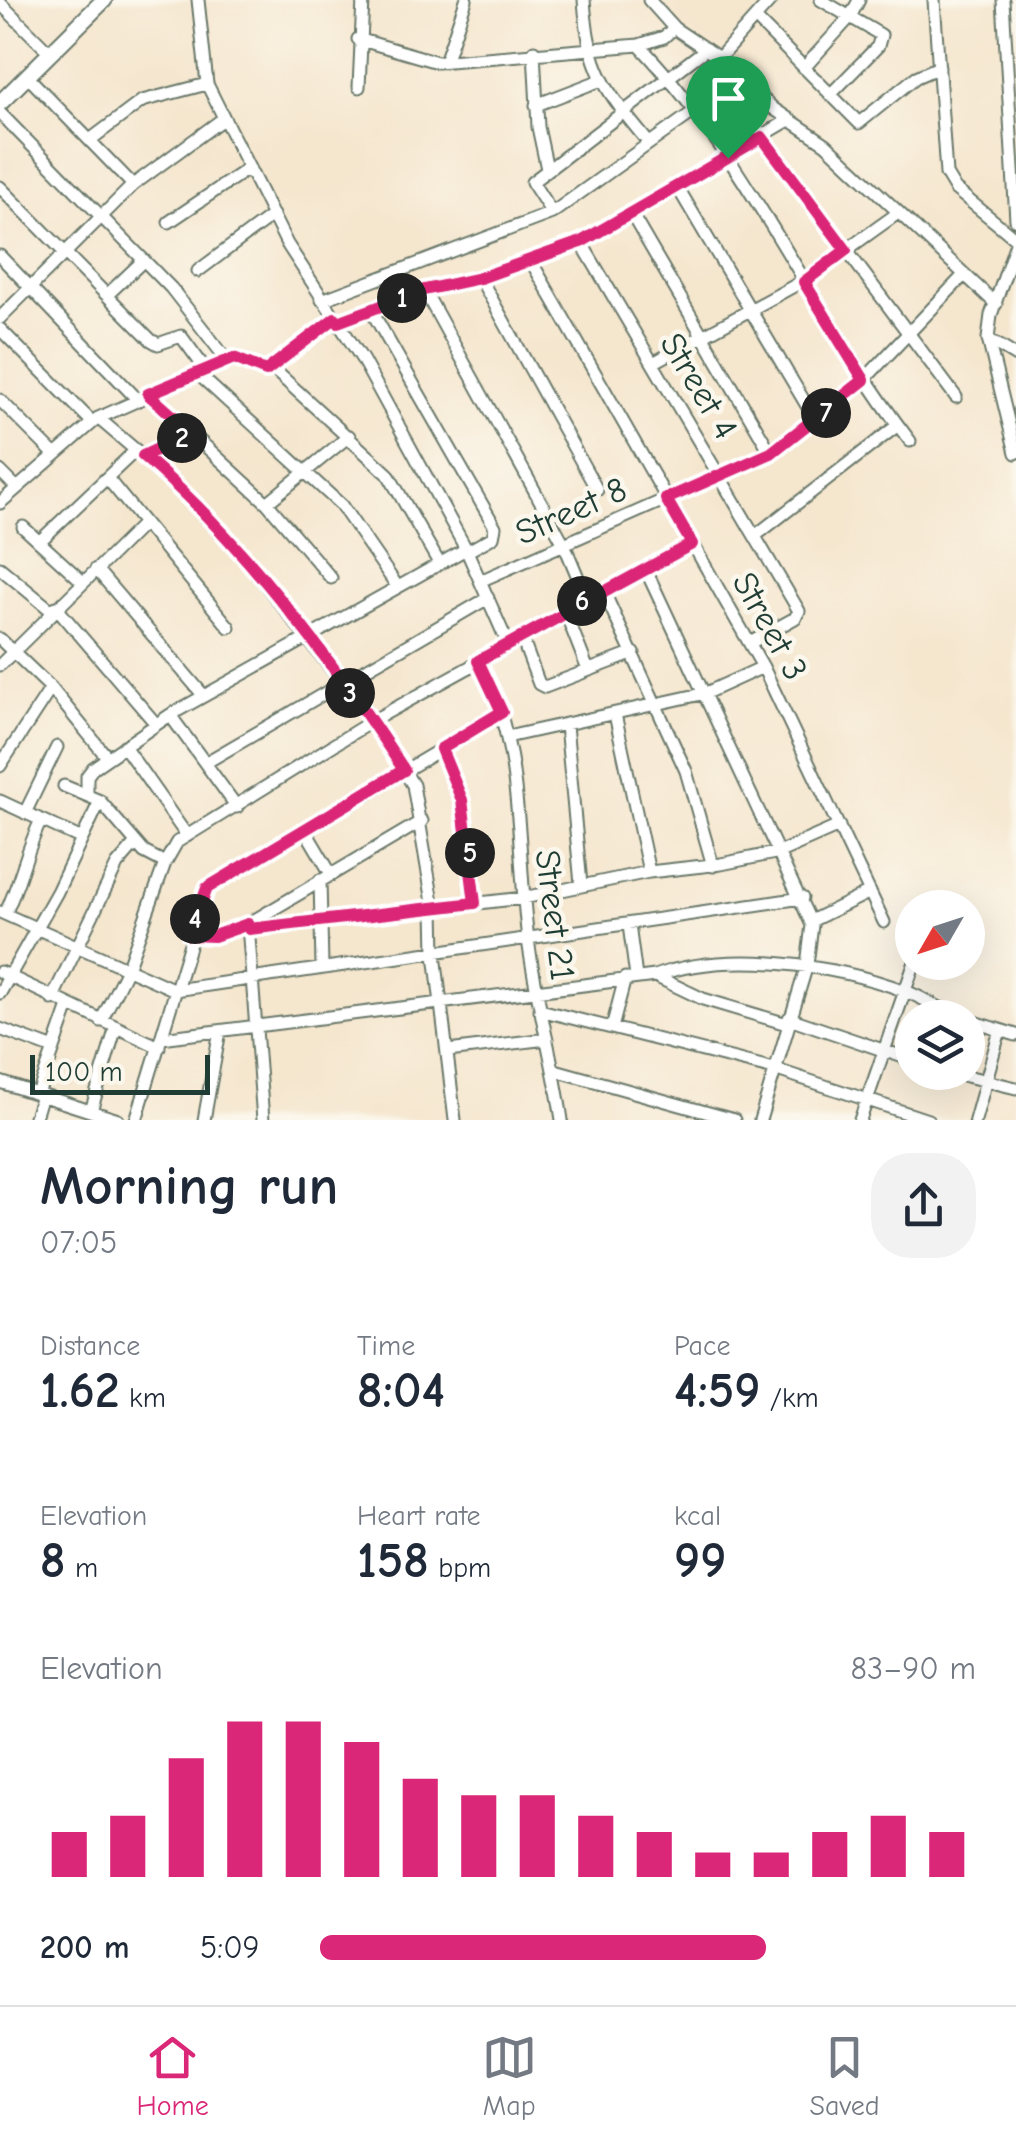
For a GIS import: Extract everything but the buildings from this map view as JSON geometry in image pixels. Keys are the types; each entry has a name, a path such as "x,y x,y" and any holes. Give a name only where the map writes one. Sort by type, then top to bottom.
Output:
{"street":[{"path":"0,103 104,0"},
{"path":"198,0 207,84 273,215 467,550 508,644"},
{"path":"359,87 358,39 363,0"},
{"path":"445,62 466,0"},
{"path":"584,0 588,48 602,80 648,142"},
{"path":"649,0 674,28 720,58 789,120 826,144 996,304"},
{"path":"720,58 771,0"},
{"path":"821,0 878,30 881,41 830,94"},
{"path":"804,68 850,17 859,0"},
{"path":"934,0 949,182 1016,241 1012,275 996,304 988,339 1011,419 1016,453"},
{"path":"1002,0 1016,220"},
{"path":"0,3 50,54"},
{"path":"756,19 864,123 916,77 939,67"},
{"path":"358,39 445,62 639,45 652,43 674,28"},
{"path":"639,45 698,113 864,380 910,441"},
{"path":"552,213 532,186 547,169 706,49"},
{"path":"534,52 536,105 547,169"},
{"path":"27,76 133,185"},
{"path":"536,105 602,80"},
{"path":"90,140 158,94 207,84"},
{"path":"322,300 552,213 648,142 746,84"},
{"path":"0,113 188,306 228,360"},
{"path":"0,318 100,214 224,118"},
{"path":"0,503 95,420 143,396 228,360 241,358 260,371 336,320 424,290 480,278 581,242 789,120"},
{"path":"762,137 956,397"},
{"path":"170,222 249,168"},
{"path":"0,187 154,343 181,336 202,372 307,470 371,544 397,586"},
{"path":"678,188 816,422"},
{"path":"653,363 804,282 898,213"},
{"path":"198,271 273,215"},
{"path":"632,215 771,453"},
{"name":"Street 4","path":"581,242 798,611 795,618 750,643"},
{"path":"0,256 143,396 192,433 267,502 331,578"},
{"path":"107,295 144,260"},
{"name":"Street 3","path":"531,261 763,666 884,922"},
{"name":"Street 8","path":"480,580 771,453 816,422 864,380 964,274"},
{"path":"480,278 598,490"},
{"path":"424,290 564,544 586,599"},
{"path":"87,795 88,776 107,757 170,715 397,586 492,537 495,527 371,310"},
{"path":"0,329 95,420 140,453 245,558 372,722 404,770 422,821 455,1120"},
{"path":"988,339 1016,356"},
{"path":"271,367 388,474 439,563"},
{"path":"0,400 53,453"},
{"path":"755,536 898,425"},
{"path":"40,542 107,478 140,453 192,433"},
{"path":"267,502 349,436"},
{"path":"0,471 16,487"},
{"path":"107,478 229,627"},
{"path":"0,665 11,649 144,523"},
{"path":"23,527 82,582"},
{"path":"101,1021 127,969 169,852 187,836 372,722 586,599 692,544"},
{"path":"0,568 54,609 156,724"},
{"path":"644,568 811,921 806,965 760,1120"},
{"path":"96,569 204,696"},
{"path":"603,590 658,704 703,824 712,866"},
{"path":"205,763 488,598"},
{"path":"565,611 588,670"},
{"path":"521,636 542,686 634,652"},
{"path":"0,639 50,688 107,757"},
{"name":"Street 21","path":"478,661 502,712 508,738 528,940 562,1120"},
{"path":"508,738 706,693 763,666"},
{"path":"0,766 50,688"},
{"path":"136,1120 207,888 502,712"},
{"path":"614,714 649,872"},
{"path":"170,715 237,807"},
{"path":"566,725 581,884"},
{"path":"124,746 187,836"},
{"path":"25,812 57,747"},
{"path":"441,749 462,800 475,903"},
{"path":"64,786 100,801 136,843 165,863"},
{"path":"0,801 80,838"},
{"path":"0,994 5,974 36,928 100,801"},
{"path":"42,820 24,856 26,870 2,913 175,990 802,898"},
{"path":"249,927 422,821"},
{"path":"190,935 214,936 249,927 523,898 581,884 712,866 780,852 839,826"},
{"path":"305,830 325,877 320,920 322,966"},
{"path":"52,999 117,865 136,843"},
{"path":"811,921 870,892"},
{"path":"612,1028 630,978 628,924"},
{"path":"249,927 263,1120"},
{"path":"5,974 116,1028 160,1042 535,988 656,976 716,964 806,965 906,991 924,1000"},
{"path":"656,976 703,999 895,1054"},
{"path":"860,1120 909,980"},
{"path":"34,1120 69,1006"},
{"path":"540,1010 774,1068 928,1120"},
{"path":"985,1025 1016,1034"},
{"path":"0,1028 54,1049"},
{"path":"86,1114 116,1028"},
{"path":"975,1120 1000,1030"},
{"path":"204,1120 220,1031"},
{"path":"448,1051 547,1039"},
{"path":"555,1070 734,1120"},
{"path":"0,1082 86,1114 118,1120"},
{"path":"987,1082 1016,1088"}],"route":[{"path":"762,137 846,250 804,282 864,380 816,422 771,453 666,499 692,544 478,661 502,712 441,749 462,800 475,903 249,929 248,924 214,936 190,935 207,888 404,770 372,722 245,558 143,456 192,433 148,394 234,358 266,371 335,318 338,322 424,290 480,278 581,242 728,158 762,137"}]}
